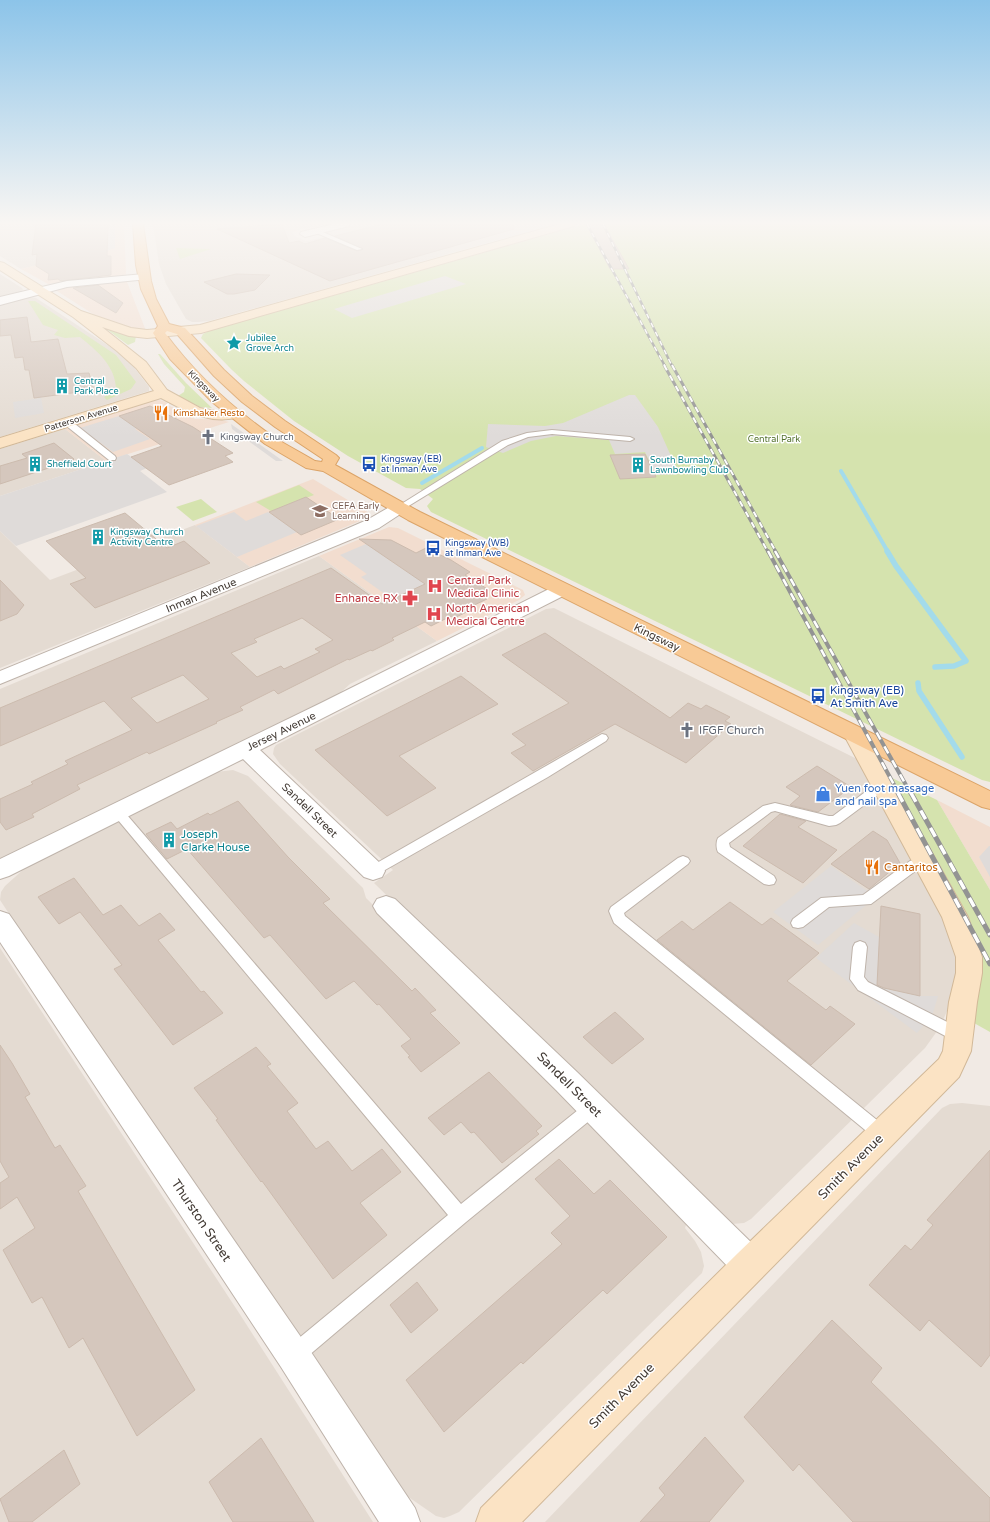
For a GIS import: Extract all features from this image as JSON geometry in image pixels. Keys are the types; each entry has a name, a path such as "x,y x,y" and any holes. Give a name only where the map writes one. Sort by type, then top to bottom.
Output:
{"main road":[{"name":"Kingsway","path":"150,295 154,306 157,339 176,356 194,378 217,399 270,441 311,465 327,466 399,508 560,590 990,801"},
{"name":"Kingsway","path":"184,333 219,373 247,399 280,424 331,458 327,466"}],"street":[{"path":"0,300 20,295"},
{"path":"49,295 77,314 122,348 141,365 162,393 196,411 215,415 235,414"},
{"path":"141,365 142,354 157,339 201,329 320,295"},
{"path":"77,314 129,332 147,334 157,339"},
{"name":"Patterson Avenue","path":"0,443 162,393"},
{"name":"Inman Avenue","path":"0,678 350,534 373,524 399,508"},
{"name":"Jersey Avenue","path":"0,870 117,811 246,749 560,590"},
{"name":"Smith Avenue","path":"495,1522 750,1265 950,1068 957,1043 969,973 969,958 955,917 855,735"},
{"name":"Sandell Street","path":"246,749 373,871"},
{"name":"Sandell Street","path":"386,906 594,1108 750,1265"},
{"name":"Thurston Street","path":"0,921 294,1355 401,1522"}],"lane":[{"path":"67,422 112,458"},
{"path":"399,508 505,443 527,435 552,432 630,439"},
{"path":"373,871 544,774 602,738"},
{"path":"769,880 723,849 723,841 767,808 775,807 829,821 836,820 876,790 886,790"},
{"path":"117,811 460,1216"},
{"path":"682,860 616,911 619,919 882,1134"},
{"path":"798,923 826,902 866,900 915,864 925,863"},
{"path":"860,947 857,980 863,986 957,1043"},
{"path":"294,1355 460,1216 594,1108"}],"shaded area":[{"path":"63,295 132,295 146,331 137,331 101,319"},
{"path":"172,295 302,295 209,321 192,322 186,319"},
{"path":"381,295 429,295 352,318 334,309"},
{"path":"29,297 36,298 115,350 133,366 149,387 149,391 0,437 0,304"},
{"path":"629,395 635,395 658,427 679,474 656,475 645,452 615,454 609,440 556,436 531,441 503,453 486,447 488,424 545,426 563,423"},
{"path":"41,398 44,413 15,418 13,402"},
{"path":"160,400 195,419 218,419 229,422 106,461 65,429 151,401"},
{"path":"119,416 150,439 113,452 80,428"},
{"path":"231,424 283,461 276,461 232,429"},
{"path":"65,429 106,461 0,496 0,449"},
{"path":"127,454 147,468 140,471 167,492 16,546 0,531 0,496"},
{"path":"313,479 366,511 369,514 367,518 250,567 195,525"},
{"path":"234,512 246,521 268,512 297,532 237,557 196,526"},
{"path":"195,525 250,567 0,668 0,531 50,580"},
{"path":"389,527 398,528 523,590 525,595 519,600 437,641 319,556"},
{"path":"366,544 407,572 417,568 434,580 392,599 361,577 367,574 340,555"},
{"path":"319,556 437,641 350,684 339,694 0,860 0,689"},
{"path":"554,608 859,760 951,927 959,959 954,995 940,1027 925,1048 751,1219 744,1223 732,1224 668,1171 374,883 393,870 280,764 273,754 276,745 546,609"},
{"path":"233,770 248,776 363,888 366,898 684,1214 687,1222 685,1228 701,1252 704,1266 702,1273 459,1512 444,1518 436,1516 407,1496 102,1055 0,900 1,892 5,886 25,868 216,772"},
{"path":"937,800 990,827 990,890"},
{"path":"990,846 990,877 979,857"},
{"path":"831,866 876,897 818,945 773,912"},
{"path":"854,923 879,937 877,987 920,996 938,996 933,1013 917,1033 816,958"},
{"path":"0,948 241,1316 373,1522 0,1522"},
{"path":"962,1103 990,1106 990,1522 545,1522 942,1108 950,1104"}],"green space":[{"name":"Central Park","path":"335,295 990,295 990,782 982,780 431,512 427,506 433,499 420,489 406,488 348,456 294,421 244,381 201,338 203,334"},
{"path":"28,301 35,301 116,355 136,382 131,389 107,400 104,397 116,390 113,374 109,366 93,348 80,337 65,338 54,335 58,330 43,325"},
{"path":"105,328 136,336 135,342 128,345"},
{"path":"158,354 160,354 186,383 212,408 200,407 178,396 184,392 185,387 164,364"},
{"path":"299,485 314,495 271,511 256,502"},
{"path":"201,499 217,512 193,521 176,507"},
{"path":"888,776 937,800 990,890 990,1032 974,1023 977,998"}],"building":[{"path":"85,295 112,295 123,303 116,313"},
{"path":"27,317 31,342 58,339 67,374 89,373 94,390 34,398 29,370 25,370 23,357 15,358 11,335 0,336 0,320"},
{"path":"150,406 193,427 233,453 225,456 233,462 169,485 131,457 162,446 119,416"},
{"name":"Sheffield Court","path":"54,443 74,459 0,484 0,466 27,458 22,454"},
{"name":"South Burnaby Lawnbowling Club","path":"645,454 656,477 620,479 610,455"},
{"path":"306,497 339,519 301,535 269,512"},
{"path":"125,513 167,548 184,541 210,563 95,608 70,584 86,578 46,541"},
{"path":"359,539 391,540 416,553 426,548 451,560 470,572 465,575 489,590 481,595 487,599 470,607 473,609 454,618 451,616 431,626 425,622 392,638 394,640 372,651 371,650 349,660 348,659 278,694 274,690 240,707 243,710 216,722 217,723 149,754 147,752 77,785 80,789 32,814 34,817 6,830 0,822 0,799 33,784 31,782 68,764 65,761 132,730 104,701 0,746 0,708 331,568 382,604 425,584","holes":["302,618 333,640 315,649 320,652 284,669 281,666 257,677 231,653 257,642 254,639","183,675 209,699 157,723 131,698"]},
{"path":"0,580 24,605 17,614 0,621"},
{"path":"545,633 670,718 688,703 701,709 706,705 730,717 725,721 731,724 686,763 615,724 533,771 511,753 526,745 512,734 569,703 502,655"},
{"path":"461,676 498,704 399,756 436,788 387,816 315,750"},
{"path":"817,766 851,787 818,812 790,805 800,796 786,787"},
{"path":"238,801 288,857 330,899 323,903 412,991 415,988 436,1010 430,1013 460,1043 421,1072 401,1046 411,1039 379,1004 377,1005 354,981 326,999 270,935 264,938 187,849 167,859 146,834 171,822 177,829 208,813 210,815"},
{"path":"780,814 806,821 798,827 837,850 803,883 743,846"},
{"path":"873,831 887,840 900,863 869,889 831,864"},
{"path":"74,878 103,915 121,905 139,926 160,913 175,930 158,940 201,992 204,991 223,1013 173,1045 114,969 122,965 80,912 59,924 38,897"},
{"path":"730,902 762,925 771,918 819,953 787,981 826,1010 830,1006 855,1024 811,1065 657,940 682,921 693,930"},
{"path":"881,906 920,914 920,996 877,985"},
{"path":"615,1012 644,1039 612,1064 583,1037"},
{"path":"0,1045 30,1094 25,1097 55,1148 60,1145 86,1186 78,1191 195,1390 137,1436 83,1338 69,1348 42,1297 32,1303 3,1250 35,1228 17,1197 0,1209 0,1183 9,1177 0,1161"},
{"path":"256,1047 271,1064 267,1066 298,1103 287,1111 316,1149 328,1141 352,1171 382,1149 401,1172 360,1203 387,1235 333,1279 262,1181 261,1182 239,1152 216,1120 218,1119 194,1088"},
{"path":"489,1072 542,1126 536,1131 539,1134 502,1163 474,1132 471,1133 461,1122 444,1135 428,1118"},
{"path":"990,1150 990,1355 981,1367 929,1320 920,1331 869,1285 905,1245 911,1250 933,1225 927,1220"},
{"path":"559,1159 594,1194 610,1180 667,1237 607,1294 603,1290 523,1364 521,1362 444,1432 406,1380 562,1244 551,1233 570,1216 535,1179"},
{"path":"417,1282 438,1310 411,1333 390,1305"},
{"path":"832,1320 882,1368 871,1382 990,1498 990,1522 853,1522 799,1464 793,1471 744,1417"},
{"path":"705,1437 744,1481 709,1522 640,1522 665,1495 659,1488"},
{"path":"261,1438 314,1522 233,1522 209,1482"},
{"path":"64,1450 80,1484 32,1522 9,1522 0,1499"}],"waterway":[{"path":"422,483 482,448"},
{"path":"841,471 888,552"},
{"path":"887,551 896,566 966,661 954,666 935,667"},
{"path":"918,683 919,691 962,757"}],"railway":[{"path":"626,295 665,366"},
{"path":"638,295 672,366"},
{"path":"664,365 768,552"},
{"path":"672,365 776,552"},
{"path":"768,551 899,794"},
{"path":"775,551 911,794"},
{"path":"898,793 990,964"},
{"path":"911,793 990,935"}],"place":[{"name":"Jubilee Grove Arch","path":"234,343"},
{"name":"Central Park Place","path":"62,386"},
{"name":"Kimshaker Resto","path":"161,413"},
{"name":"Kingsway Church","path":"208,437"},
{"name":"Sheffield Court","path":"35,464"},
{"name":"Kingsway (EB) at Inman Ave","path":"369,464"},
{"name":"South Burnaby Lawnbowling Club","path":"638,465"},
{"name":"CEFA Early Learning","path":"320,511"},
{"name":"Kingsway Church Activity Centre","path":"98,537"},
{"name":"Kingsway (WB) at Inman Ave","path":"433,548"},
{"name":"Central Park Medical Clinic","path":"435,586"},
{"name":"Enhance RX","path":"410,598"},
{"name":"North American Medical Centre","path":"434,614"},
{"name":"Kingsway (EB) At Smith Ave","path":"818,696"},
{"name":"IFGF Church","path":"687,730"},
{"name":"Yuen foot massage and nail spa","path":"823,794"},
{"name":"Joseph Clarke House","path":"169,840"},
{"name":"Cantaritos","path":"872,867"}]}
